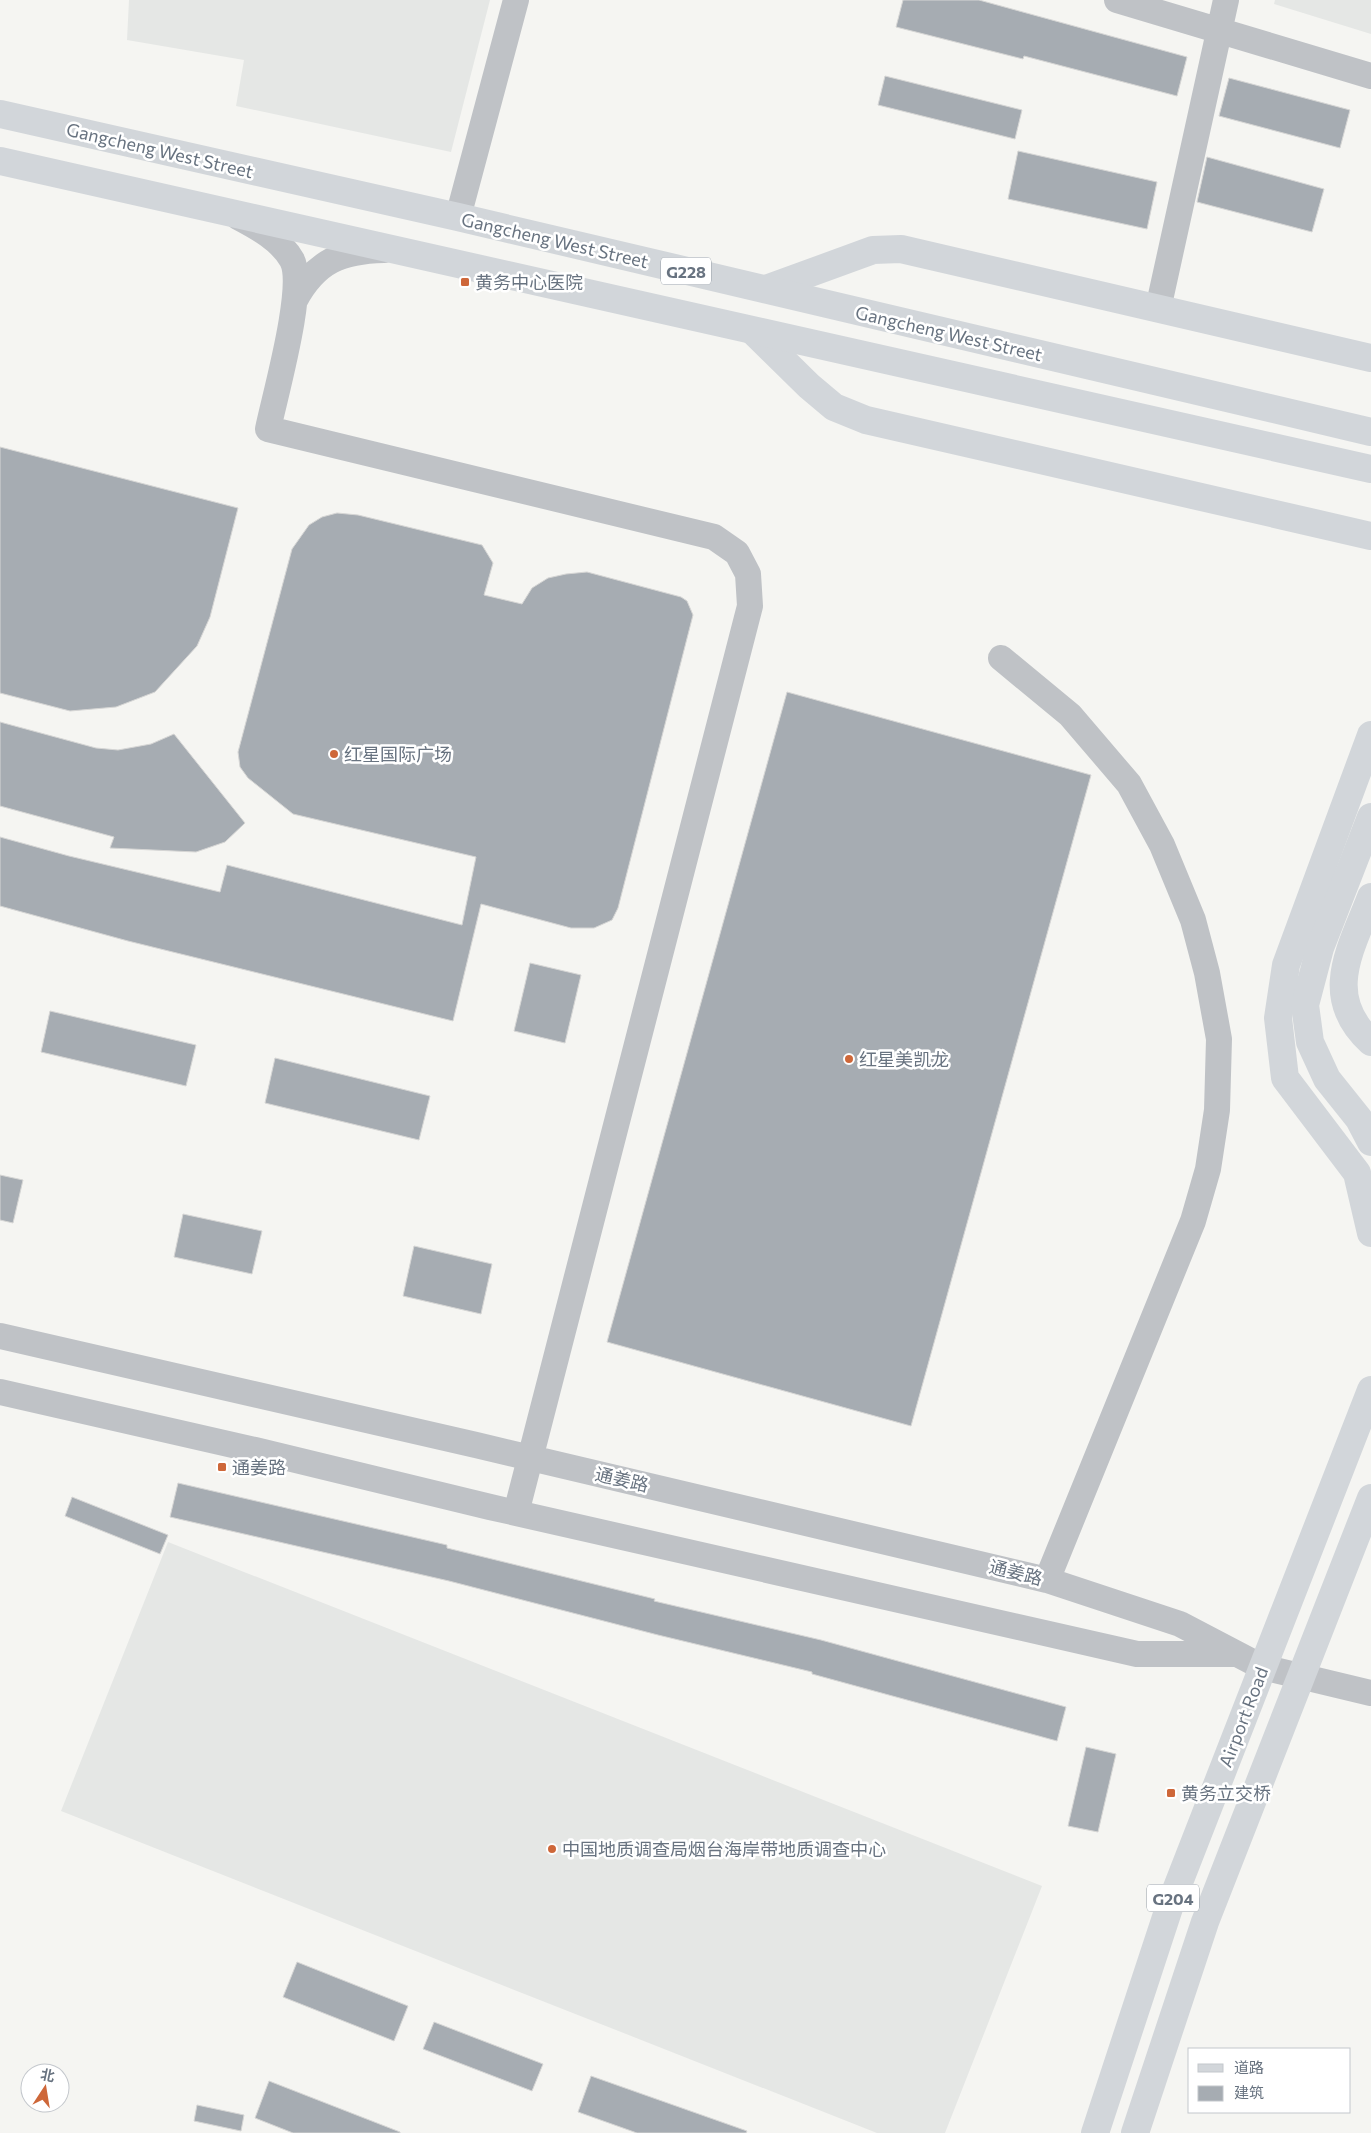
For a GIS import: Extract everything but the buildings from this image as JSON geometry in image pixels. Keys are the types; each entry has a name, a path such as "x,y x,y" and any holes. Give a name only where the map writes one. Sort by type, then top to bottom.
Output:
{"main road":[{"name":"Gangcheng West Street","path":"0,114 766,289 1371,432"},
{"name":"G228","path":"0,161 1367,469"},
{"path":"766,289 873,250 901,249 1371,358"},
{"path":"753,331 809,386 834,407 866,420 1371,536"},
{"path":"1371,735 1286,965 1278,1018 1284,1078 1357,1173 1371,1233"},
{"path":"1371,817 1320,948 1305,1005 1310,1042 1327,1079 1359,1119 1371,1142"},
{"path":"1371,897 1347,958 1342,992 1355,1025 1371,1042"},
{"name":"Airport Road","path":"1095,2133 1169,1908 1371,1390"},
{"name":"G204","path":"1135,2133 1205,1922 1371,1498"}],"street":[{"path":"458,218 516,0"},
{"path":"1117,0 1371,76"},
{"path":"1158,308 1226,0"},
{"path":"233,214 262,230 282,247 292,260 296,278 295,300 268,429 714,537 737,553 748,574 750,606 516,1513"},
{"path":"295,300 305,281 318,268 345,254 393,250"},
{"path":"1000,658 1070,715 1129,784 1162,845 1193,920 1207,973 1219,1039 1218,1110 1208,1168 1193,1221 1047,1580"},
{"name":"通姜路","path":"0,1336 1047,1580 1180,1624 1262,1667 1302,1677"},
{"name":"通姜路","path":"0,1392 255,1450 516,1513 1138,1654 1234,1654"},
{"path":"1302,1677 1371,1693"}],"shaded area":[{"path":"129,0 490,0 451,152 236,106 244,60 127,40"},
{"path":"1275,0 1371,0 1371,34 1274,4"},
{"name":"中国地质调查局烟台海岸带地质调查中心","path":"168,1542 1042,1886 945,2133 877,2133 61,1811"}],"place":[{"name":"黄务中心医院","path":"465,282"},
{"name":"红星国际广场","path":"334,754"},
{"name":"红星美凯龙","path":"849,1059"},
{"name":"通姜路","path":"222,1467"},
{"name":"黄务立交桥","path":"1171,1793"},
{"name":"中国地质调查局烟台海岸带地质调查中心","path":"552,1849"}]}
